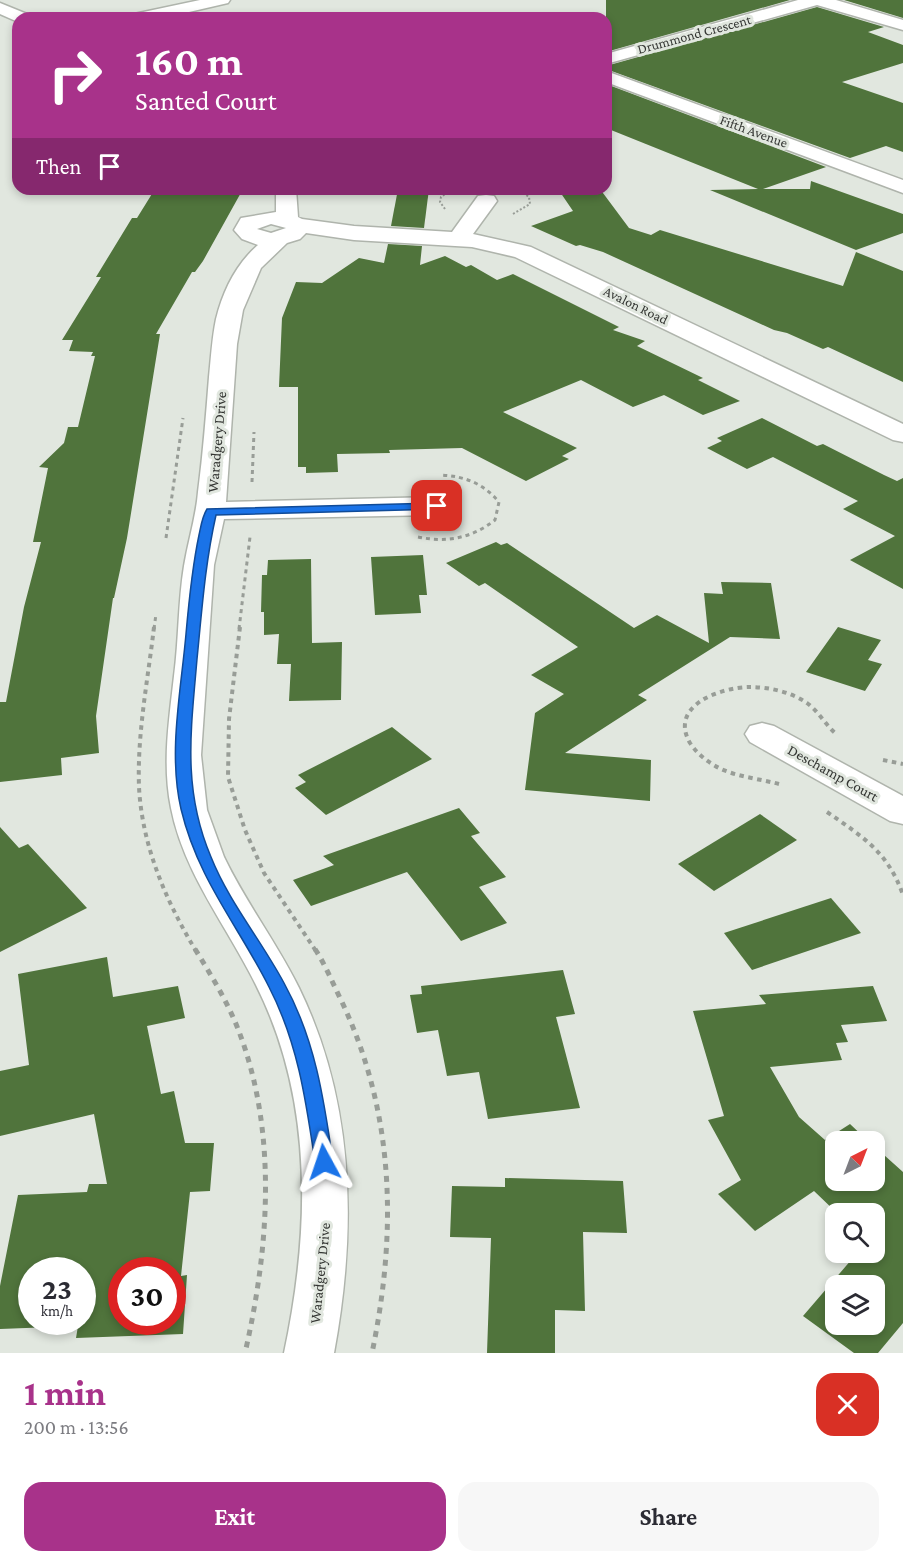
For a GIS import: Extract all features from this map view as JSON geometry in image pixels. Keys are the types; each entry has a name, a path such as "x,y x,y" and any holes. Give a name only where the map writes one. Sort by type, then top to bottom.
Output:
{"street":[{"path":"167,12 222,0"},
{"path":"818,0 903,25"},
{"name":"Drummond Crescent","path":"612,57 818,0"},
{"name":"Fifth Avenue","path":"612,78 903,187"},
{"name":"Waradgery Drive","path":"285,195 275,233 236,296 226,332 211,511 199,564 183,747 183,780 191,818 203,856 220,891 277,984 305,1054 314,1092 324,1162 326,1217 318,1304 309,1353"},
{"path":"458,239 486,201"},
{"name":"Avalon Road","path":"275,233 354,233 458,239 504,247 536,257 903,434"},
{"path":"211,511 437,506"},
{"name":"Deschamp Court","path":"762,734 903,812"}],"path":[{"path":"251,492 254,421"},
{"path":"251,532 229,720 228,777 245,830 264,873 322,960 358,1036 379,1108 386,1166 388,1227 382,1304 372,1353"}],"building":[{"path":"606,0 790,0 612,50 612,12 606,12"},
{"path":"844,0 903,0 903,18"},
{"path":"817,7 884,27 868,32 903,45 903,63 842,82 903,103 903,152 886,146 850,158 612,71 612,64"},
{"path":"612,86 826,167 763,189 810,189 811,181 903,214 903,233 856,250 710,190 758,189 612,130"},
{"path":"151,195 240,195 203,261 195,272 192,272 156,334 160,334 127,538 113,598 96,716 99,753 61,758 62,775 0,782 0,702 6,702 24,607 41,542 33,542 48,468 39,467 64,443 68,427 78,427 95,356 91,356 93,352 69,351 73,340 62,340 101,277 96,277 132,218 137,218"},
{"path":"397,195 428,195 424,228 391,226"},
{"path":"562,195 604,195 629,228 651,235 660,230 843,286 856,252 903,271 903,382 828,347 823,349 787,333 774,330 603,252 580,245 576,246 531,226 573,211"},
{"path":"388,244 422,246 420,265 445,256 466,267 471,265 497,280 513,274 619,327 613,330 645,341 637,346 703,378 698,380 740,401 703,415 664,395 633,407 581,380 503,412 577,448 562,456 569,459 526,481 462,448 337,454 338,472 306,473 306,467 298,467 298,387 279,387 282,318 296,282 322,283 359,258 384,263"},
{"path":"762,418 817,446 823,444 897,481 903,478 903,589 850,560 895,536 843,509 858,501 773,457 747,469 707,448 722,441 717,438"},
{"path":"496,542 501,545 507,543 634,628 657,615 709,643 704,593 723,594 721,582 771,583 780,639 730,637 638,695 647,700 565,753 651,760 650,801 525,790 535,713 564,694 531,675 578,647 485,583 479,586 446,563"},
{"path":"423,555 427,595 419,595 421,613 375,615 371,557"},
{"path":"311,559 312,643 342,642 341,700 289,701 291,664 277,664 279,634 264,635 264,612 261,612 262,575 267,575 268,560"},
{"path":"838,627 881,640 868,660 882,664 865,691 806,672"},
{"path":"392,727 432,759 326,815 295,788 306,782 298,775"},
{"path":"459,808 480,833 471,836 506,877 479,887 507,923 461,941 407,872 311,906 293,880 334,865 323,856"},
{"path":"760,814 797,840 714,891 678,864"},
{"path":"0,827 19,848 28,844 87,908 0,952"},
{"path":"831,898 861,933 752,970 724,933"},
{"path":"107,957 113,997 178,986 185,1018 147,1026 161,1094 174,1091 185,1143 214,1143 210,1191 190,1192 183,1257 108,1257 108,1335 156,1335 76,1338 76,1335 96,1335 96,1257 18,1257 18,1328 0,1329 0,1286 18,1195 87,1192 89,1184 107,1184 94,1114 0,1136 0,1071 29,1065 18,974"},
{"path":"563,970 575,1014 556,1017 580,1108 488,1119 479,1072 447,1076 438,1030 417,1033 410,995 422,994 421,986"},
{"path":"873,986 887,1021 841,1025 848,1042 836,1043 842,1060 770,1067 799,1117 825,1140 825,1191 885,1191 885,1156 903,1172 903,1323 878,1353 854,1353 829,1335 885,1335 885,1275 838,1275 849,1263 885,1263 885,1203 827,1203 814,1191 755,1231 718,1194 741,1180 708,1120 724,1116 693,1011 766,1004 759,995"},
{"path":"850,1124 857,1131 839,1131"},
{"path":"505,1178 623,1181 627,1233 583,1232 585,1311 555,1310 555,1353 487,1353 491,1238 450,1237 452,1186 505,1187"},
{"path":"825,1290 825,1332 803,1316"}],"route":[{"path":"324,1162 321,1126 314,1092 305,1054 292,1017 277,984 220,891 203,856 189,810 183,780 183,747 192,665 199,564 211,511 437,506"}]}
